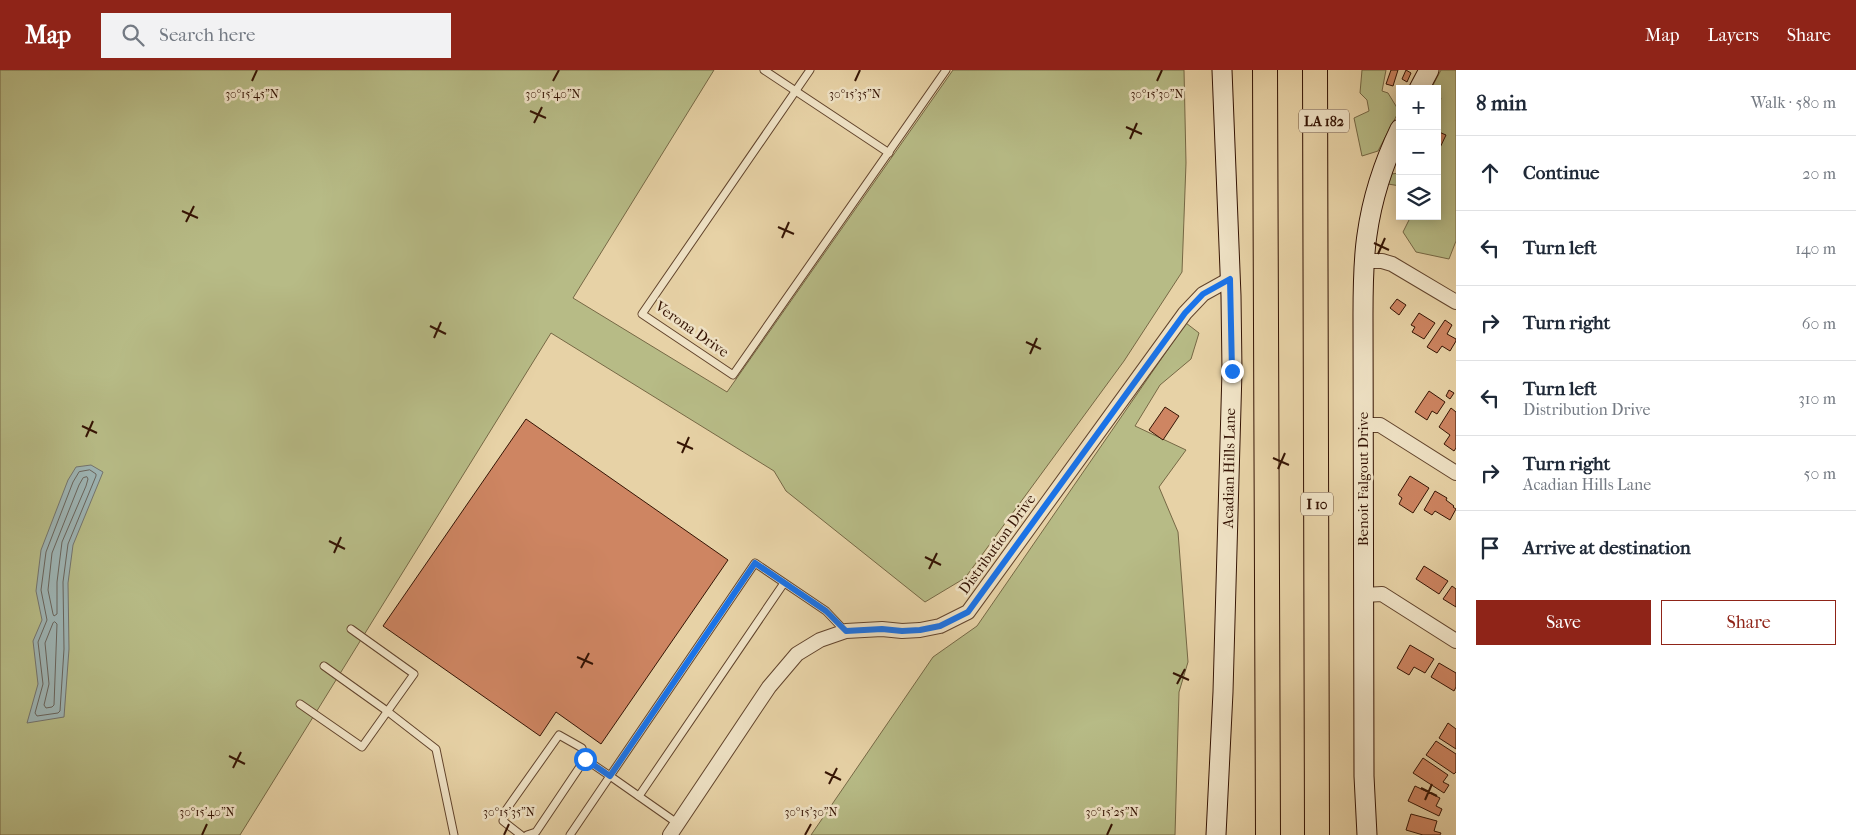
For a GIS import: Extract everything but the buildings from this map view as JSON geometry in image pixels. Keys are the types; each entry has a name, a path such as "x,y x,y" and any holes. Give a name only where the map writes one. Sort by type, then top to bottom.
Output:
{"highway":[{"path":"1259,70 1264,127"},
{"path":"1265,70 1268,835"},
{"name":"I 10","path":"1315,70 1317,835"},
{"name":"LA 182","path":"1316,172 1332,70"}],"street":[{"name":"Acadian Hills Lane","path":"1216,835 1223,692 1232,371 1222,70"},
{"path":"1422,85 1429,70"},
{"name":"Benoit Falgout Drive","path":"1366,835 1364,776 1364,261 1367,234 1375,198 1400,130"},
{"path":"1364,261 1382,261 1392,264 1456,302"},
{"name":"Distribution Drive","path":"674,829 769,687 783,668 797,654 820,640 846,631 882,629 920,630 940,626 968,612 1185,313 1203,294 1230,279"},
{"path":"1364,425 1380,425 1456,473"},
{"path":"1364,595 1382,594 1456,641"}],"lane":[{"path":"764,70 888,153"},
{"name":"Verona Drive","path":"810,70 642,314 733,376 946,70"},
{"path":"570,835 755,563 826,611 846,631"},
{"path":"639,796 784,583"},
{"path":"300,704 362,747 414,674 351,629"},
{"path":"324,666 387,711 436,750 454,835"},
{"path":"521,835 503,821 506,810 559,735 582,748 585,759 639,796 674,829"},
{"path":"527,835 536,832 585,759"}],"green space":[{"path":"0,70 714,70 573,298 727,392 953,70 1184,70 1186,163 1182,272 1124,361 965,578 925,602 786,491 774,471 551,333 240,835 0,835"},
{"path":"1362,70 1386,70 1382,91 1388,93 1396,106 1396,117 1378,151 1362,156 1354,118 1369,111 1367,100 1360,93"},
{"path":"1441,70 1456,70 1456,241 1449,259 1416,252 1403,232 1409,220 1441,220 1441,85 1433,85"},
{"path":"1396,173 1396,185 1388,184 1391,174"},
{"path":"1186,323 1199,333 1191,359 1160,385 1135,426 1186,450 1159,487 1178,532 1188,662 1179,692 1175,835 811,835 933,657 977,626"}],"water":[{"path":"91,465 103,472 73,545 68,583 69,649 64,717 27,723 38,684 33,641 42,620 36,591 41,550 68,480 76,467"}],"route":[{"path":"585,759 610,776 755,563 826,611 846,631 882,629 920,630 940,626 968,612 1185,313 1203,294 1230,279 1232,371"}]}
